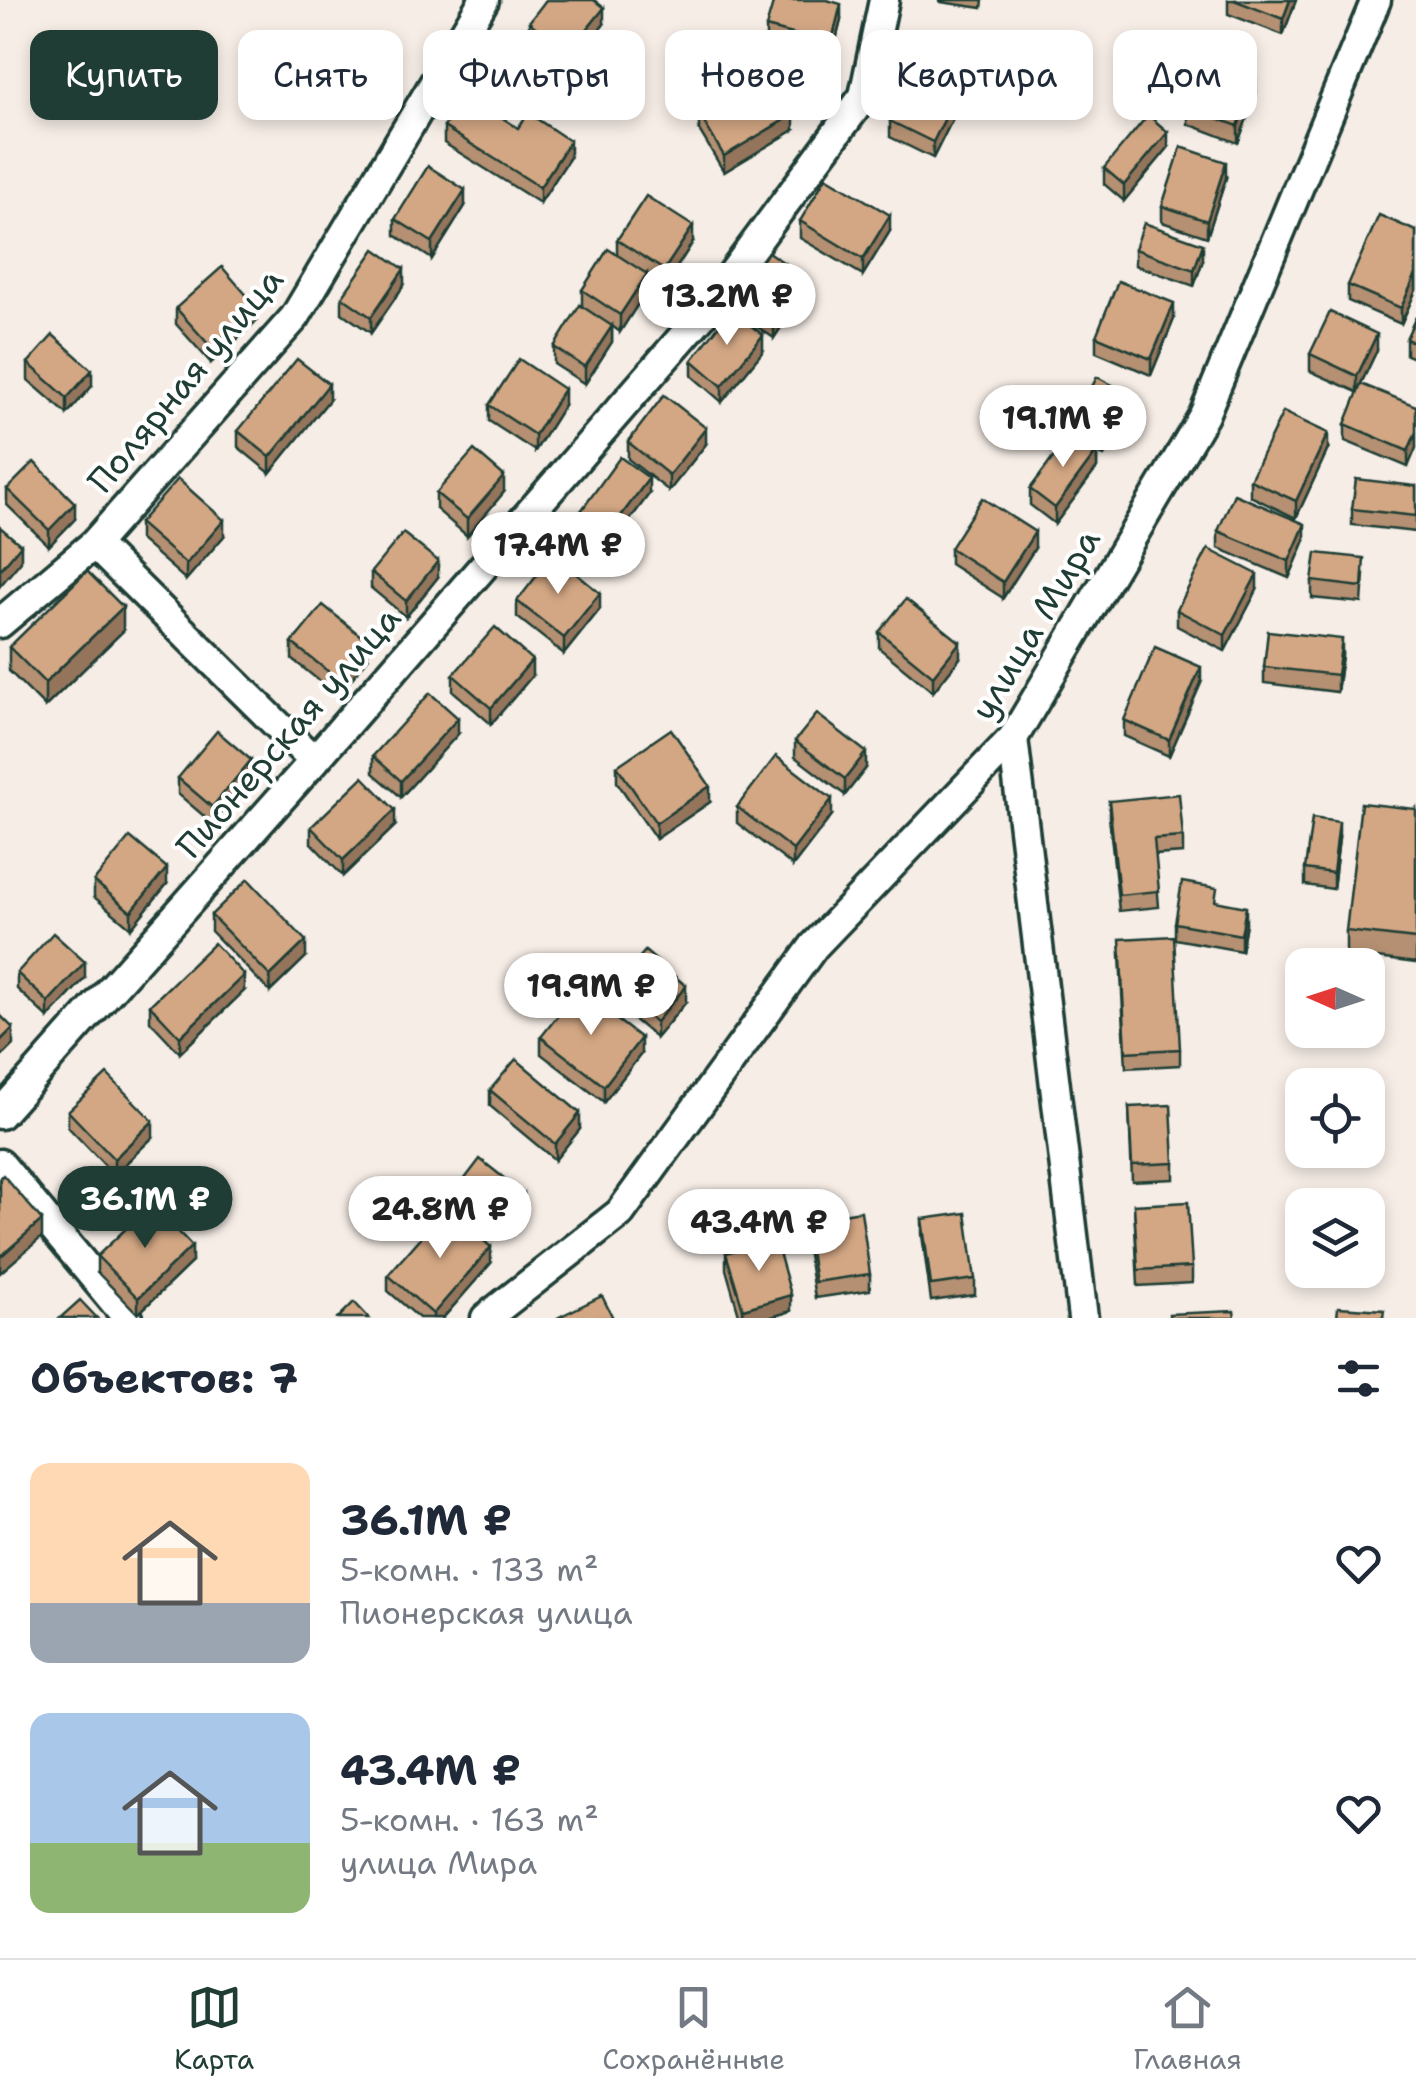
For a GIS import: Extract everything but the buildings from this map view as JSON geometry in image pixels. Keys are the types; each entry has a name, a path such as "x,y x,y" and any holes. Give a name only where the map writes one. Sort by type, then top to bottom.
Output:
{"street":[{"name":"Полярная улица","path":"0,624 94,544 295,318 484,0"},
{"name":"Пионерская улица","path":"0,1114 702,315 864,96 884,0"},
{"name":"улица Мира","path":"486,1318 620,1213 814,946 1014,738 1204,414 1376,0"},
{"path":"94,544 314,761"},
{"path":"1014,738 1082,1318"},
{"path":"0,1164 128,1318"}]}
